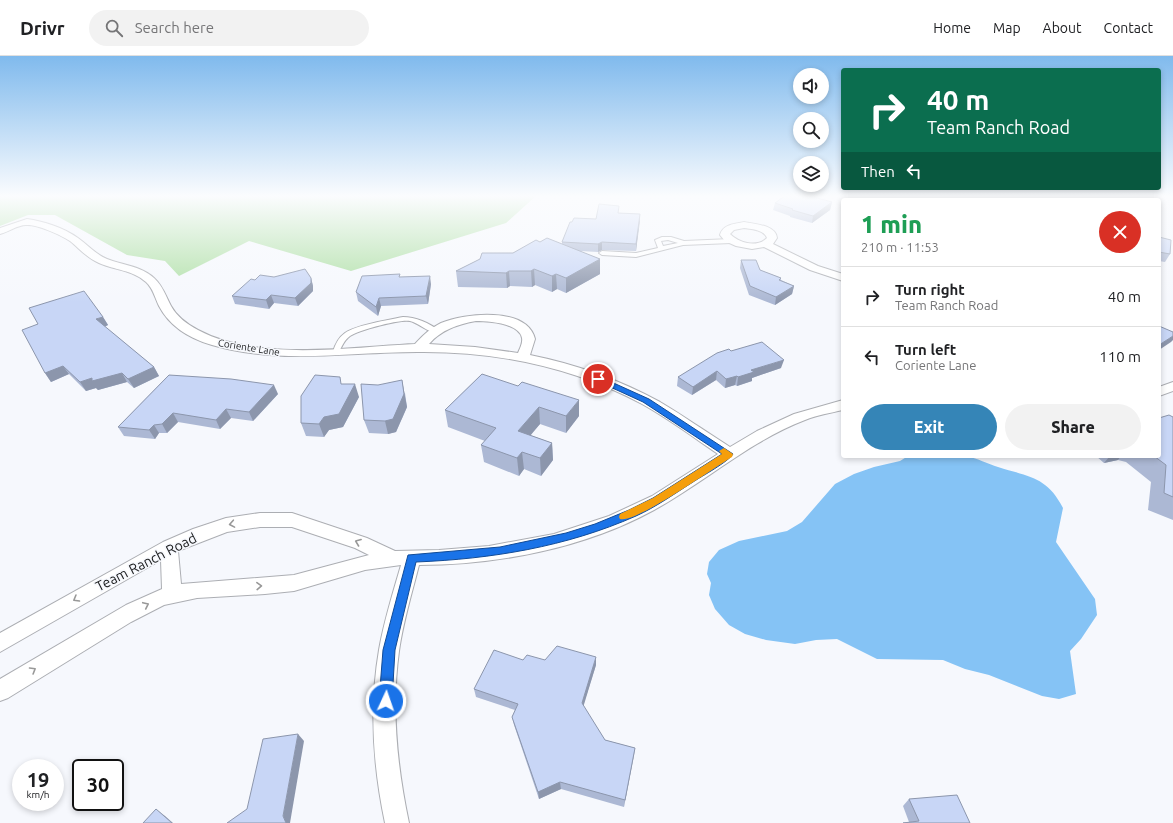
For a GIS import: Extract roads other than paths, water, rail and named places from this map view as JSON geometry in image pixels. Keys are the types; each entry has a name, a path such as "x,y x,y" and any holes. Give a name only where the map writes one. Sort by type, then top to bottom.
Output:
{"street":[{"name":"Coriente Lane","path":"57,231 73,238 96,257 143,275 155,285 170,314 187,330 201,336 234,346 269,351 296,353 419,348 466,350 523,358 561,366 587,374 629,392 660,409 728,454"},
{"path":"728,231 726,235 731,241 748,246 765,244 771,241 771,234 767,231"},
{"path":"765,244 807,264 841,277"},
{"path":"419,348 436,331 452,323 473,318 490,318 508,322 521,328 528,337 523,358"},
{"path":"1161,391 1173,386"},
{"name":"Team Ranch Road","path":"0,691 144,605 172,595 220,587 269,586 292,583 360,565 403,558 453,556 500,551 553,540 598,527 657,501 728,454 763,434 795,419 841,405"},
{"name":"Team Ranch Road","path":"0,643 169,547 204,532 226,525 278,519 302,522 403,558"},
{"path":"169,547 172,595"},
{"path":"397,823 388,775 385,712 389,650 403,558"}],"lane":[{"path":"661,248 658,240 662,238 673,238 683,243"},
{"path":"602,253 636,255 683,243 731,241"},
{"path":"336,352 341,340 349,334 397,319 406,318 418,321 436,331"}],"water":[{"path":"905,458 973,458 1028,476 1044,484 1051,490 1063,508 1056,542 1095,599 1097,615 1081,639 1070,651 1076,694 1059,699 1042,696 989,675 965,669 943,660 877,659 837,639 816,640 795,644 766,640 745,634 729,625 715,609 709,595 711,583 707,574 709,562 719,550 739,541 787,531 802,522 835,484 854,474 874,467 900,461"}]}
